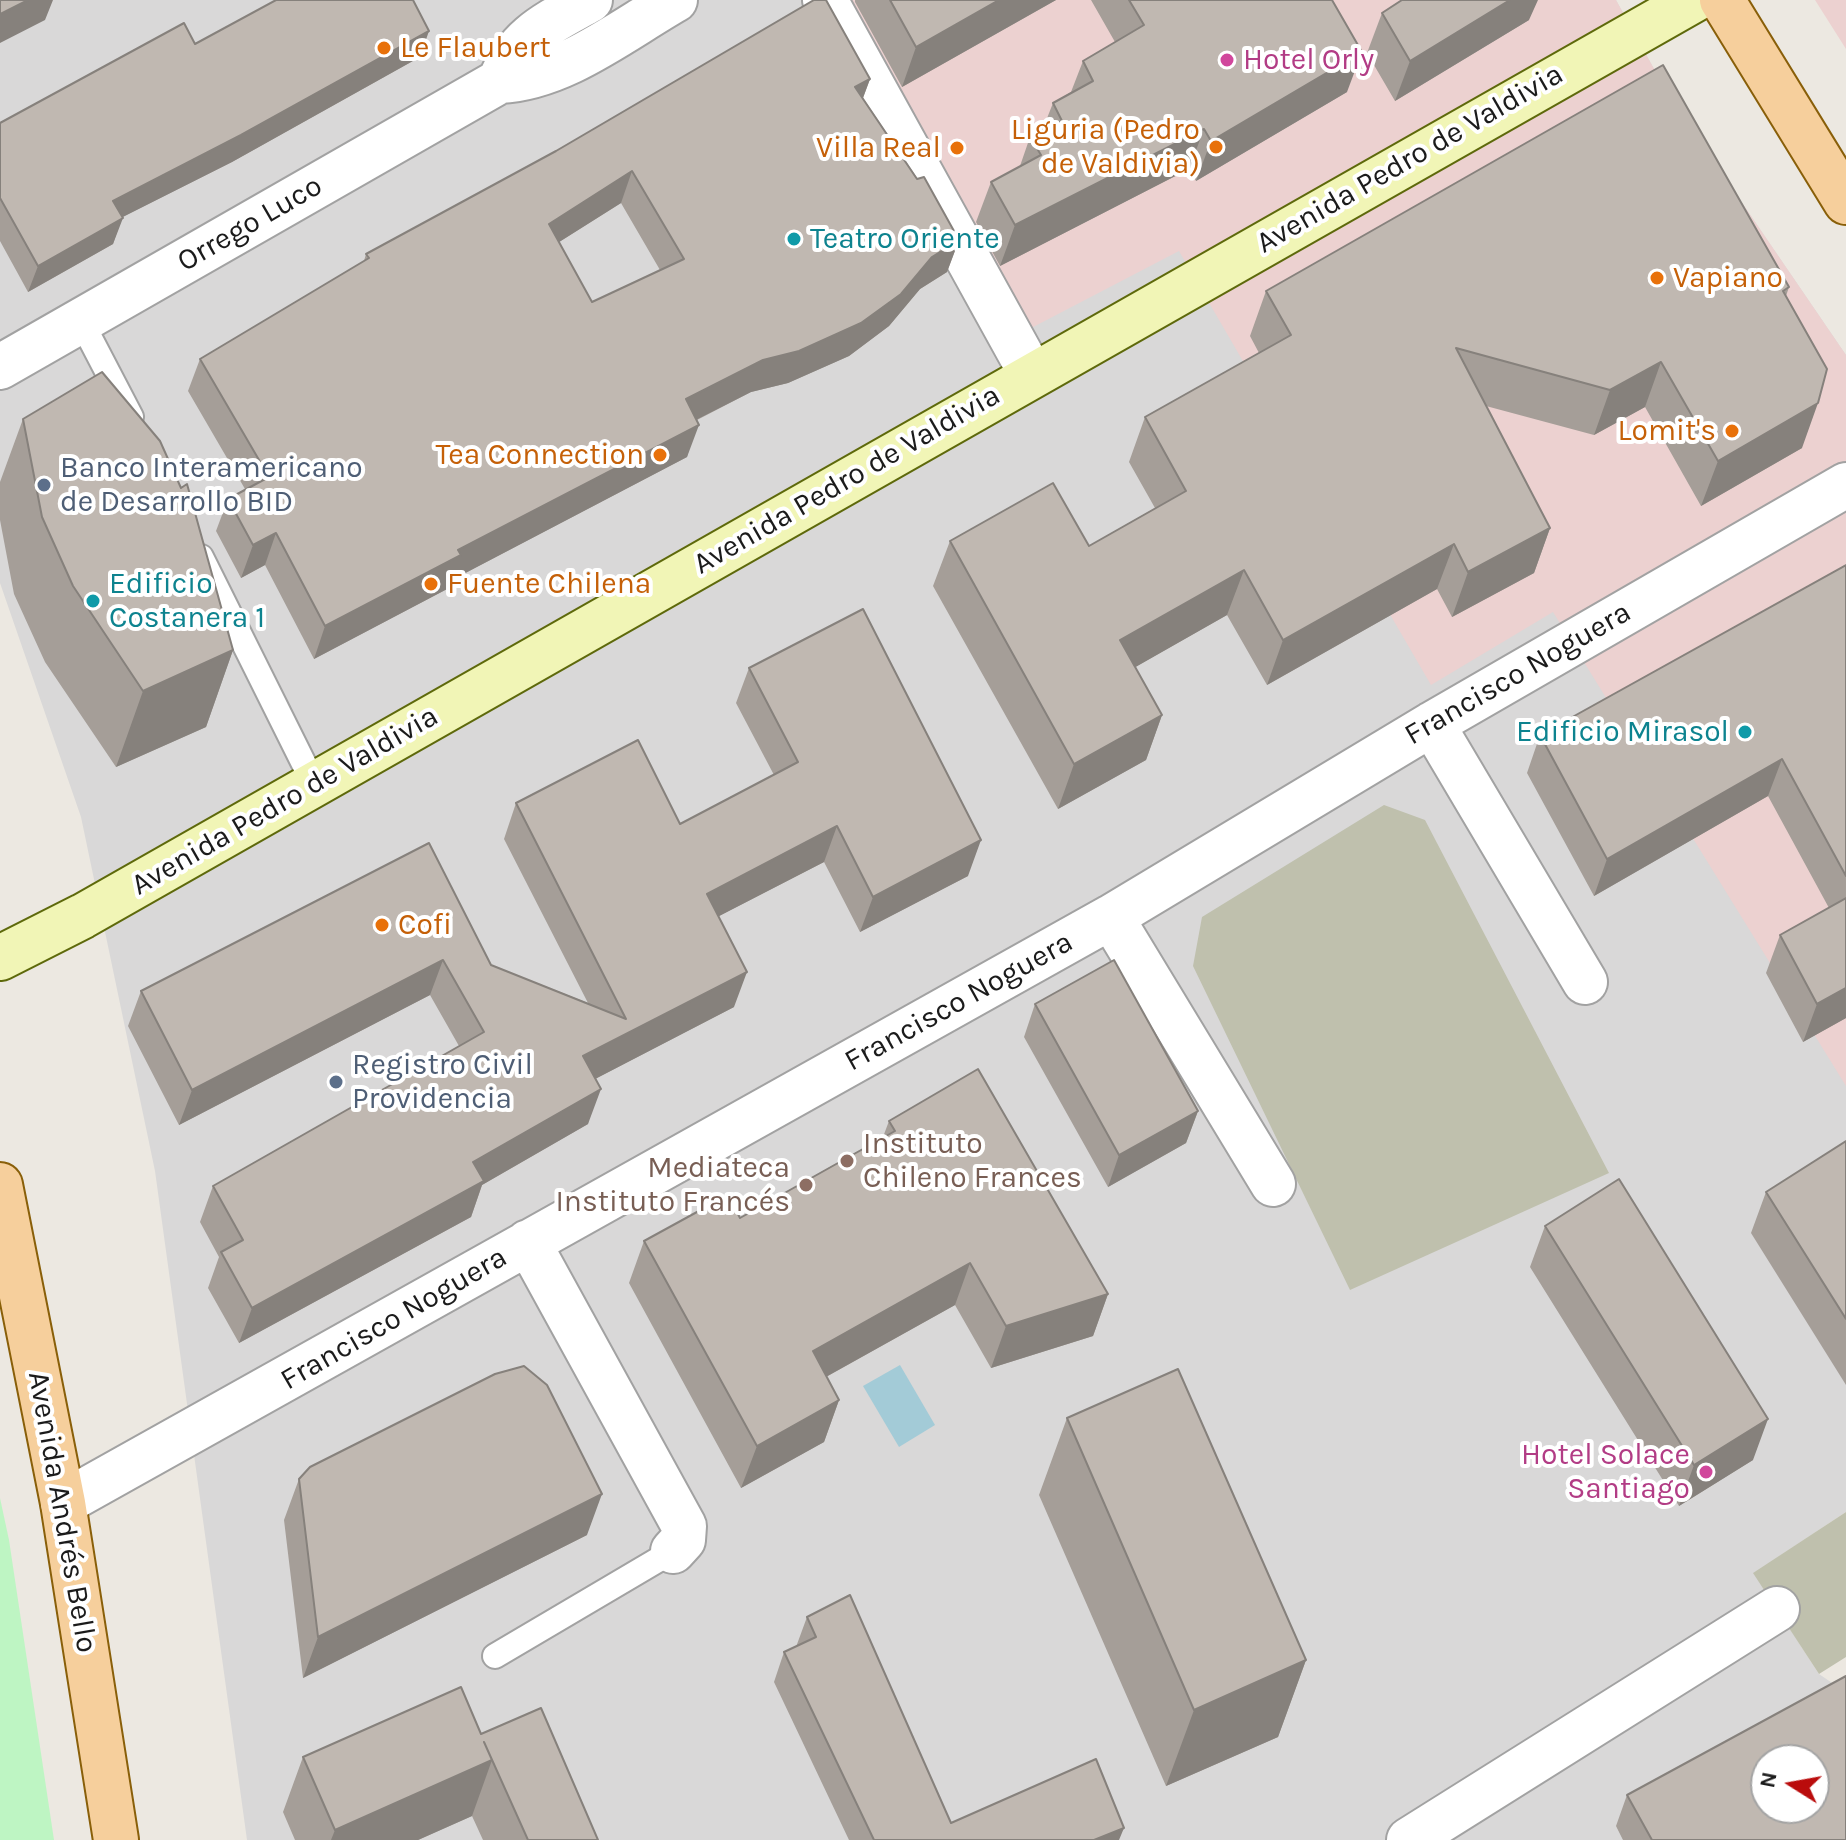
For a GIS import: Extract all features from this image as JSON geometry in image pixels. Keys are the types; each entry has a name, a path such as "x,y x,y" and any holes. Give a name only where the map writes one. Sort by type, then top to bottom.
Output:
{"main road":[{"name":"Avenida Pedro de Valdivia","path":"0,958 83,916 1694,0"},
{"path":"1722,0 1846,202"},
{"name":"Avenida Andrés Bello","path":"0,1185 63,1503 116,1840"}],"street":[{"path":"500,81 509,57 532,33 590,0"},
{"name":"Orrego Luco","path":"0,367 500,81 522,80 550,71 675,0"},
{"path":"825,0 1032,375"},
{"name":"Francisco Noguera","path":"63,1503 1111,917 1432,724 1846,485"},
{"path":"1432,724 1585,982"},
{"path":"1111,917 1273,1184"},
{"path":"528,1242 684,1526 683,1540 673,1551"},
{"path":"1409,1840 1777,1609"}],"lane":[{"path":"81,321 139,434"},
{"path":"189,533 314,784"},
{"path":"495,1656 673,1551"}],"shaded area":[{"path":"0,0 1616,0 1669,96 1846,355 1846,1512 1754,1573 1819,1674 1841,1689 1846,1840 247,1840 155,1171 81,817 0,583"},
{"path":"832,0 1616,0 1669,96 1846,355 1846,1086 1553,612 1431,685 1179,251 1014,337"},
{"path":"1815,0 1846,0 1846,49"},
{"path":"1384,805 1425,820 1609,1173 1350,1290 1193,966 1202,917"},
{"path":"1846,1512 1846,1657 1819,1674 1753,1573"}],"green space":[{"path":"0,1498 9,1540 54,1840 0,1840"}],"water":[{"path":"900,1365 935,1425 899,1447 863,1386"}],"building":[{"path":"0,0 28,0 0,14"},
{"path":"276,0 413,0 429,31 241,135 113,201 123,218 38,266 0,198 0,123 184,23 195,44"},
{"path":"814,0 826,0 870,79 855,87 917,179 924,177 959,240 932,257 901,294 861,323 799,351 763,360 686,399 699,425 458,550 461,555 325,626 276,533 253,545 228,499 269,477 200,359 369,258 366,254 556,151","holes":["632,171 684,259 592,302 549,224"]},
{"path":"890,0 999,0 916,47"},
{"path":"1129,0 1332,0 1362,52 1211,141 1204,129 1015,225 991,182 1041,155 1030,137 1062,121 1053,103 1093,81 1083,61 1144,25"},
{"path":"1402,0 1510,0 1410,61 1382,13"},
{"path":"1663,65 1789,287 1783,291 1827,369 1818,403 1718,461 1661,362 1610,390 1456,348 1550,528 1468,572 1454,544 1283,640 1244,570 1120,640 1162,715 1074,764 950,541 1053,483 1089,546 1186,491 1145,417 1291,335 1266,291"},
{"path":"102,372 160,441 181,488 187,484 233,650 143,691 73,586 42,517 23,419"},
{"path":"1846,565 1846,876 1782,759 1607,859 1540,735"},
{"path":"863,609 981,840 873,897 837,826 707,894 747,972 583,1056 601,1089 473,1162 484,1181 252,1308 221,1252 243,1240 213,1186 484,1032 443,960 192,1090 141,991 429,843 491,965 626,1019 516,803 638,740 680,824 798,762 749,668"},
{"path":"1846,898 1846,988 1817,1004 1780,935"},
{"path":"1114,960 1198,1111 1119,1155 1035,1004"},
{"path":"978,1069 1108,1294 1006,1326 970,1263 813,1351 839,1400 757,1446 644,1241 728,1195 740,1218 895,1131 889,1121"},
{"path":"1846,1141 1846,1319 1766,1192"},
{"path":"1619,1179 1768,1419 1694,1465 1545,1226"},
{"path":"524,1366 547,1385 602,1494 318,1637 299,1479 310,1467 495,1374"},
{"path":"1178,1369 1306,1660 1194,1710 1067,1418"},
{"path":"850,1595 951,1823 1096,1759 1124,1828 1094,1840 874,1840 784,1652 816,1637 807,1617"},
{"path":"1846,1676 1846,1840 1652,1840 1627,1795"},
{"path":"461,1687 481,1734 541,1708 598,1840 528,1840 484,1742 492,1760 335,1830 303,1757"}],"place":[{"name":"Le Flaubert","path":"384,48"},
{"name":"Hotel Orly","path":"1227,60"},
{"name":"Liguria (Pedro de Valdivia)","path":"1216,147"},
{"name":"Villa Real","path":"957,148"},
{"name":"Teatro Oriente","path":"794,239"},
{"name":"Vapiano","path":"1657,278"},
{"name":"Lomit's","path":"1732,431"},
{"name":"Tea Connection","path":"660,455"},
{"name":"Banco Interamericano de Desarrollo BID","path":"44,485"},
{"name":"Fuente Chilena","path":"431,584"},
{"name":"Edificio Costanera 1","path":"93,601"},
{"name":"Edificio Mirasol","path":"1745,732"},
{"name":"Cofi","path":"382,925"},
{"name":"Registro Civil Providencia","path":"336,1082"},
{"name":"Instituto Chileno Frances","path":"847,1161"},
{"name":"Mediateca Instituto Francés","path":"806,1185"},
{"name":"Hotel Solace Santiago","path":"1706,1472"}]}
